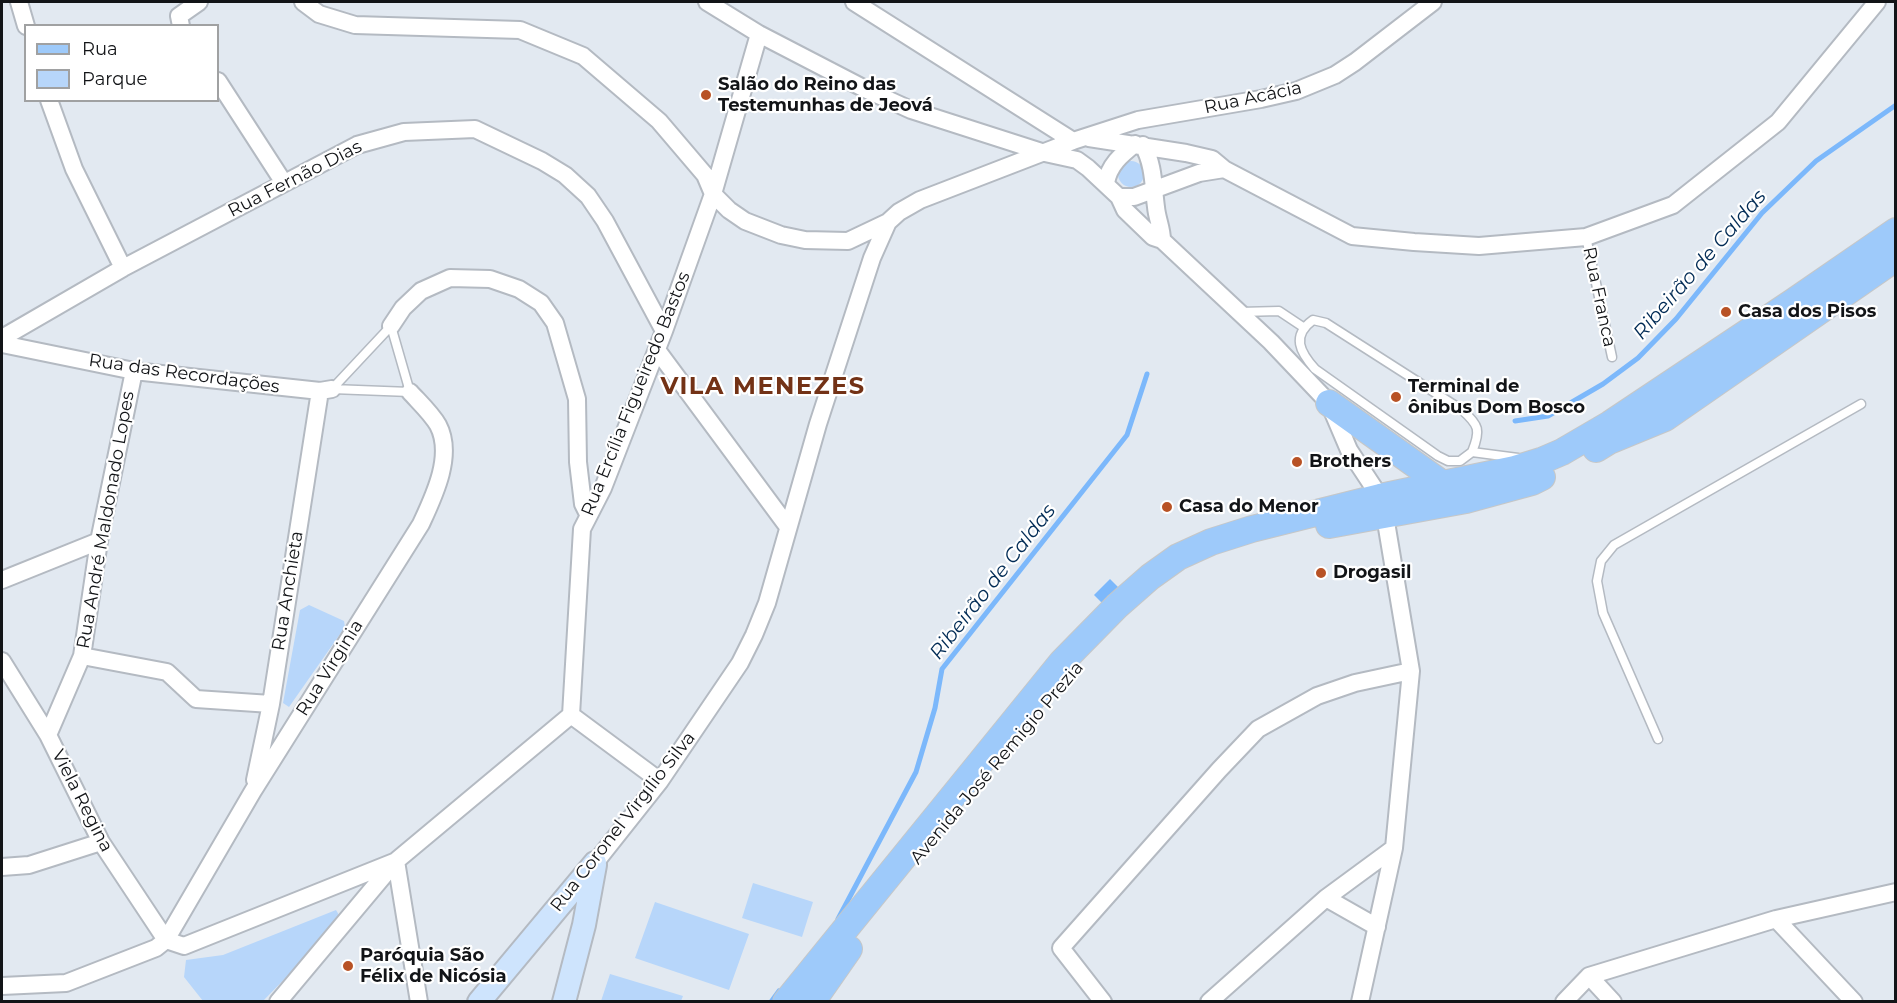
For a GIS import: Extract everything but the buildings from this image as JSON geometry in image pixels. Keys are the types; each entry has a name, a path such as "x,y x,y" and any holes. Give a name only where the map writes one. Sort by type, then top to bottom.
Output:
{"main road":[{"name":"Avenida José Remigio Prezia","path":"812,1002 880,905 1042,704 1133,607 1159,585 1184,570 1225,553 1383,506 1444,485 1541,461 1562,452 1610,424 1896,231"},
{"name":"Avenida José Remigio Prezia","path":"786,1002 1062,662 1142,585 1178,557 1211,542 1252,529 1383,506 1466,500 1532,482 1609,441 1665,418 1896,258"},
{"path":"1329,403 1444,485"}],"street":[{"path":"19,2 25,24"},
{"path":"181,24 179,16 199,2"},
{"path":"303,2 319,14 355,25 519,30 583,56 659,121 705,175 712,194 729,210 745,221 781,235 805,240 848,241 888,222 899,212 920,200 1079,139"},
{"path":"707,2 759,34 911,110 1045,153 1077,160 1106,183 1119,197 1125,210 1153,237 1162,240 1271,342 1329,403 1350,450 1383,506 1411,671 1394,848 1360,1002"},
{"path":"854,2 1079,139 1139,145 1212,159 1224,169 1352,236 1479,246 1586,237 1673,205 1778,122 1877,2"},
{"name":"Rua Acácia","path":"1079,139 1138,120 1296,91 1335,75 1433,2"},
{"name":"Rua Ercília Figueiredo Bastos","path":"571,715 582,529 603,488 664,331 712,194 759,34"},
{"path":"219,83 284,183"},
{"path":"50,102 74,170 123,268"},
{"name":"Rua Fernão Dias","path":"2,338 123,268 357,145 404,132 475,129 542,161 565,175 588,196 605,220 664,331"},
{"path":"1106,183 1112,166 1139,145"},
{"path":"1139,145 1152,171 1162,240"},
{"path":"1119,197 1134,197 1199,173 1224,169"},
{"name":"Rua Coronel Virgílio Silva","path":"479,1002 660,781 727,682 749,645 767,603 788,527 872,258 888,222"},
{"path":"391,326 403,308 421,291 450,278 490,279 519,289 540,303 555,323 577,399 578,462 582,504 588,514"},
{"name":"Rua das Recordações","path":"2,344 134,371 326,390"},
{"path":"657,350 788,527"},
{"name":"Rua André Maldonado Lopes","path":"48,735 82,656 99,541 134,371"},
{"name":"Rua Anchieta","path":"253,791 326,390"},
{"name":"Rua Virginia","path":"166,940 253,791 421,524 440,484 444,450 438,425 410,392"},
{"path":"2,580 99,541"},
{"path":"82,656 167,672 196,699 270,704"},
{"name":"Viela Regina","path":"2,661 48,735 101,842 166,940"},
{"path":"1103,1002 1061,948 1219,770 1258,729 1317,696 1355,683 1411,671"},
{"path":"278,1002 396,861 571,715 660,781"},
{"path":"2,867 29,865 101,842"},
{"path":"1209,1002 1326,898 1394,848"},
{"path":"2,986 66,983 156,948 166,940 184,946 396,861"},
{"path":"396,861 420,1002"},
{"path":"564,1002 584,924 595,863"},
{"path":"1564,1002 1589,976 1776,920 1896,892"},
{"path":"1326,898 1377,927"},
{"path":"555,908 584,924"},
{"path":"1776,920 1854,1002"},
{"path":"1589,976 1613,1002"}],"lane":[{"name":"Rua Franca","path":"1586,237 1612,357"},
{"path":"1238,312 1280,311 1303,327"},
{"path":"1313,320 1326,323 1462,410 1476,423 1478,437 1472,452 1460,461 1448,461 1438,456 1315,369 1305,358 1299,342 1303,327 1313,320"},
{"path":"391,326 410,392 326,390 391,326"},
{"path":"1658,739 1603,613 1597,581 1601,561 1614,545 1861,404"},
{"path":"1472,452 1541,461"}],"green space":[{"path":"1131,161 1140,165 1144,174 1140,183 1131,187 1122,183 1118,174 1122,165"},
{"path":"309,605 344,621 345,627 289,707 283,703 300,610"},
{"path":"753,883 813,902 802,937 742,918"},
{"path":"655,902 749,934 729,990 635,958"},
{"path":"336,910 342,920 263,1001 203,1001 184,977 186,960 223,955"},
{"path":"610,974 683,996 681,1001 601,1001"}],"water":[{"path":"1110,579 1119,588 1104,605 1094,595"}],"waterway":[{"name":"Ribeirão de Caldas","path":"1515,421 1548,416 1603,384 1638,358 1676,319 1762,213 1816,161 1896,105"},
{"name":"Ribeirão de Caldas","path":"838,919 916,772 935,708 942,669 1127,435 1147,374"},
{"name":"Ribeirão de Caldas","path":"771,1002 779,991"}],"place":[{"name":"Salão do Reino das Testemunhas de Jeová","path":"706,95"},
{"name":"Casa dos Pisos","path":"1726,312"},
{"name":"Terminal de ônibus Dom Bosco","path":"1396,397"},
{"name":"Brothers","path":"1297,462"},
{"name":"Casa do Menor","path":"1167,507"},
{"name":"Drogasil","path":"1321,573"},
{"name":"Paróquia São Félix de Nicósia","path":"348,966"}],"district":[{"name":"VILA MENEZES","path":"763,387"}]}
